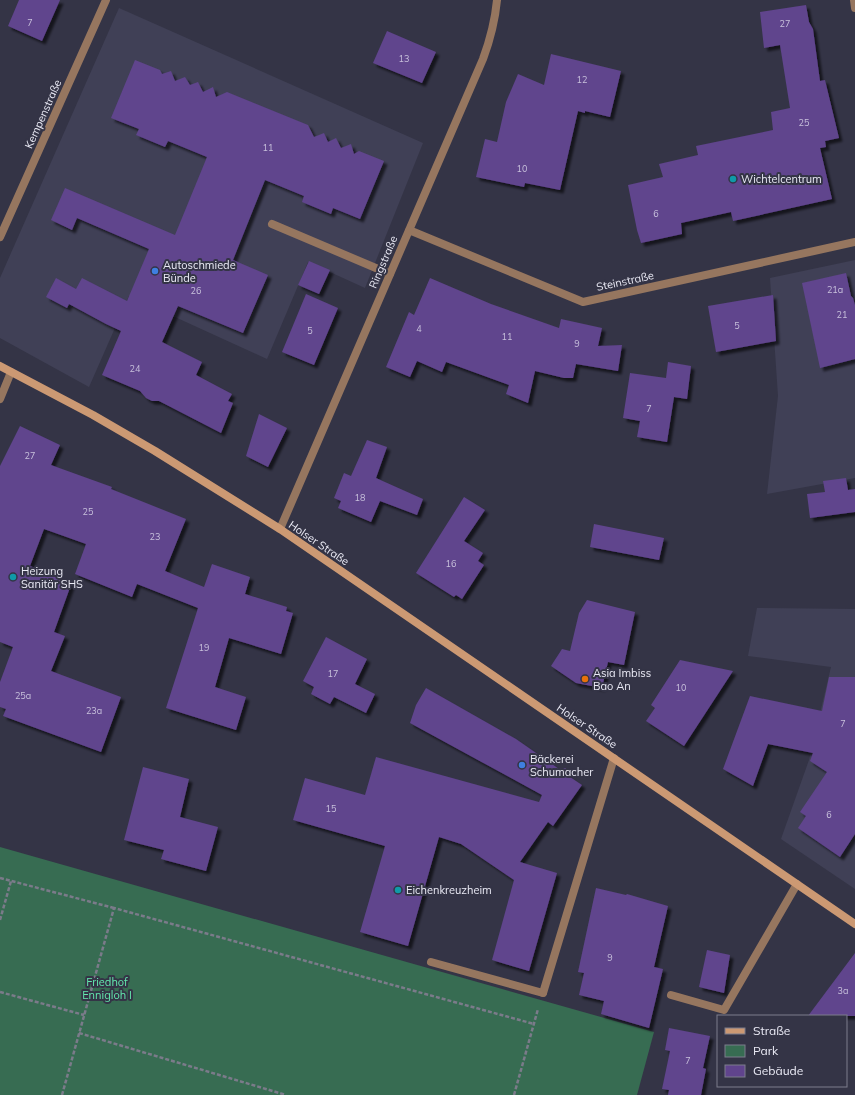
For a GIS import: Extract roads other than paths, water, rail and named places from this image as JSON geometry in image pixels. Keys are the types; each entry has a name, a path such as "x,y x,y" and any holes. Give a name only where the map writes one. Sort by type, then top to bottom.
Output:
{"main road":[{"name":"Holser Straße","path":"0,366 93,415 155,451 280,529 855,924"}],"street":[{"name":"Kempenstraße","path":"0,237 106,0"},
{"name":"Ringstraße","path":"280,529 483,60 496,15 497,0"},
{"path":"854,0 855,8"},
{"path":"272,224 390,274"},
{"name":"Steinstraße","path":"409,230 583,302 855,242"},
{"path":"0,399 11,372"},
{"name":"Holser Straße","path":"431,962 543,993 614,758"},
{"path":"671,995 724,1010 797,884"}],"place":[{"name":"Wichtelcentrum","path":"733,179"},
{"name":"Autoschmiede Bünde","path":"155,271"},
{"name":"Heizung Sanitär SHS","path":"13,577"},
{"name":"Asia Imbiss Bao An","path":"585,679"},
{"name":"Bäckerei Schumacher","path":"522,765"},
{"name":"Eichenkreuzheim","path":"398,890"}],"park label":[{"name":"Friedhof Ennigloh I","path":"107,988"}]}
